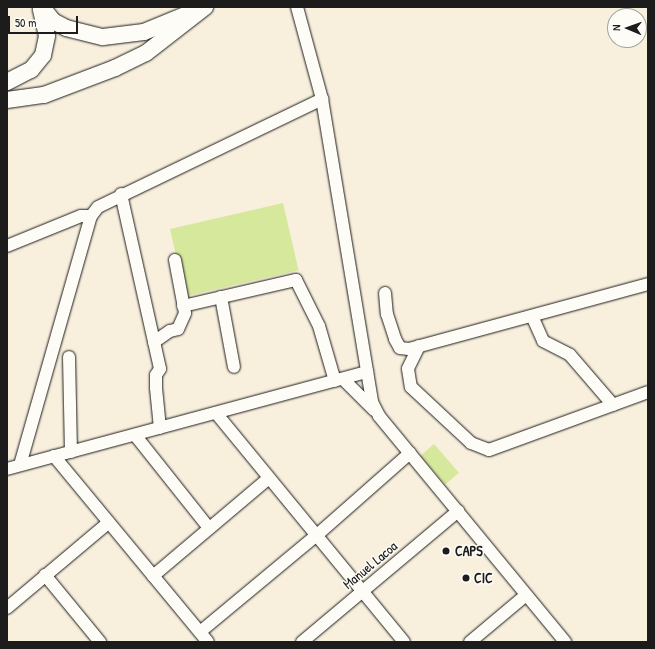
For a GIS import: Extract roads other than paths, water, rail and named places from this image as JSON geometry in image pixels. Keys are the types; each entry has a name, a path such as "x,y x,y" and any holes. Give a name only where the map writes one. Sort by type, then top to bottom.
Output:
{"main road":[{"path":"42,7 58,24 97,36 120,37 160,26 205,7"},
{"path":"7,82 31,70 43,55 47,36 42,7"},
{"path":"160,26 175,7"},
{"path":"7,100 21,100 44,95 120,66 159,44 205,7"}],"street":[{"path":"297,7 322,99 372,402 379,416"},
{"path":"20,465 91,216 98,207 121,194 322,99"},
{"path":"121,194 160,369 156,375 160,428"},
{"path":"7,246 81,216 91,216"},
{"path":"154,342 170,331 178,329 184,313 175,260"},
{"path":"183,306 296,280 319,326 339,380 379,416 565,642"},
{"path":"385,293 387,314 400,348 419,346 648,284"},
{"path":"222,297 234,367"},
{"path":"532,316 543,341 570,355 613,405"},
{"path":"419,346 408,368 410,387 471,443 489,450 648,392"},
{"path":"68,357 71,452"},
{"path":"7,469 367,372"},
{"path":"216,413 404,642"},
{"path":"135,434 209,528"},
{"path":"200,632 316,535 410,452"},
{"path":"54,456 208,642"},
{"path":"153,576 269,478"},
{"name":"Manuel Lacoa","path":"303,642 458,511"},
{"path":"7,608 108,522"},
{"path":"45,575 100,642"},
{"path":"470,642 526,595"}],"place":[{"name":"CAPS","path":"446,551"},
{"name":"CIC","path":"466,578"}]}
